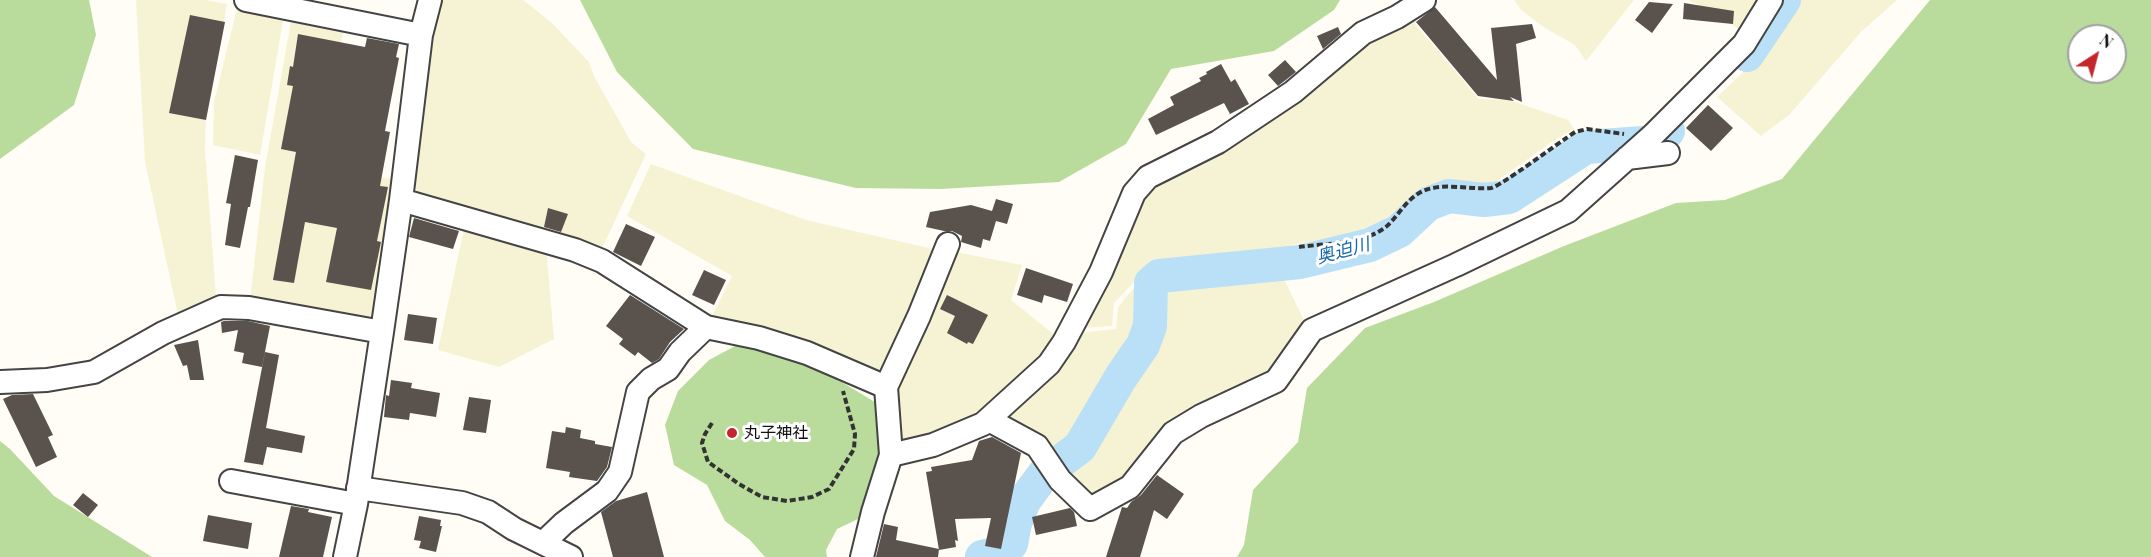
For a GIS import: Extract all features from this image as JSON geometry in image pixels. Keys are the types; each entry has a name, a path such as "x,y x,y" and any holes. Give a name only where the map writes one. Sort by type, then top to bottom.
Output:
{"street":[{"path":"246,0 421,35"},
{"path":"345,557 357,496 382,332 421,35 430,0"},
{"path":"891,455 933,445 989,420 1049,364 1064,342 1101,272 1134,193 1148,177 1218,142 1293,92 1363,33 1398,17 1424,0"},
{"path":"989,420 1037,446 1060,480 1090,509 1130,487 1173,434 1201,416 1276,381 1312,330 1568,211 1649,138 1744,44 1771,0"},
{"path":"1627,158 1668,153"},
{"path":"401,200 575,250 602,261 706,327 759,338 831,362 886,387"},
{"path":"862,557 891,455 886,387 919,316 948,244"},
{"path":"0,382 47,380 94,372 163,333 221,307 249,308 382,332"},
{"path":"543,543 564,523 607,491 620,472 638,392 651,379 668,369 680,352 706,327"},
{"path":"231,481 357,496 462,503 488,512 514,529 571,557"}],"path":[{"path":"1299,247 1361,239 1376,233 1387,226 1415,195 1426,190 1494,188 1575,132 1602,129 1649,138"},
{"path":"712,423 702,443 708,462 762,497 787,501 812,497 829,489 854,448 855,434 847,400 831,362"}],"shaded area":[{"path":"136,0 205,0 227,4 206,117 205,149 216,296 212,305 178,315 145,162"},
{"path":"436,0 523,0 551,22 589,62 594,76 631,142 646,154 600,253 420,197 412,181"},
{"path":"1514,0 1634,0 1586,61 1575,45 1545,28 1521,10"},
{"path":"1688,0 1764,0 1743,32 1712,11"},
{"path":"1793,0 1897,0 1861,32 1789,115 1761,136 1717,97 1762,54 1783,22"},
{"path":"238,5 284,15 260,155 213,145 214,102"},
{"path":"292,16 344,27 320,165 395,180 377,321 250,301 265,167"},
{"path":"1411,19 1479,99 1509,100 1568,120 1574,129 1553,141 1494,183 1425,187 1412,195 1384,225 1371,234 1296,244 1251,259 1182,262 1139,277 1114,303 1112,326 1082,328 1149,186 1365,41"},
{"path":"651,164 806,220 942,251 884,380 711,318 732,276 627,216"},
{"path":"465,224 546,246 554,339 499,367 438,350"},
{"path":"951,251 1022,265 1011,300 1057,337 1055,349 986,416 903,444 894,437 895,378"},
{"path":"1278,267 1307,326 1276,367 1251,387 1216,402 1197,405 1166,428 1122,481 1095,497 1076,489 1056,467 1080,449 1145,346 1151,327 1153,285 1158,280 1169,277"},
{"path":"1142,285 1136,294 1139,299 1138,329 1097,391 1076,437 1052,459 1003,419 1078,333 1116,329 1118,307 1133,289"}],"green space":[{"path":"0,0 89,0 96,35 74,105 0,159"},
{"path":"580,0 1340,0 1334,10 1274,51 1171,69 1126,144 1059,182 941,189 856,188 693,149 617,72"},
{"path":"1930,0 2151,0 2151,557 1237,557 1244,545 1253,490 1298,442 1307,388 1365,328 1434,302 1564,246 1676,203 1725,200 1782,179"},
{"path":"737,345 807,361 883,407 887,424 876,484 858,519 837,529 826,550 827,557 765,557 750,540 725,521 707,485 674,465 665,425 678,391 709,360"},
{"path":"0,441 54,496 152,557 0,557"}],"building":[{"path":"1649,2 1673,4 1652,33 1635,20"},
{"path":"1684,3 1734,11 1733,24 1683,19"},
{"path":"1435,7 1497,80 1491,28 1532,24 1536,38 1516,44 1522,102 1510,97 1514,101 1478,96 1416,22"},
{"path":"190,15 225,22 206,120 169,113"},
{"path":"1338,27 1341,34 1323,49 1317,36"},
{"path":"298,34 365,47 367,38 399,44 396,57 399,58 385,131 390,132 380,186 388,187 377,241 381,242 371,290 326,282 337,228 305,222 294,283 273,280 296,152 281,149 293,86 287,85 290,66 293,67"},
{"path":"1285,60 1296,72 1278,86 1268,75"},
{"path":"1221,64 1231,82 1235,79 1249,104 1230,114 1224,103 1156,135 1148,119 1174,105 1170,97 1201,81 1199,78 1207,74 1206,72"},
{"path":"1708,105 1733,128 1711,151 1686,128"},
{"path":"235,155 258,160 240,248 225,245 231,204 226,203"},
{"path":"996,199 1013,204 1007,224 996,221 990,241 983,239 981,248 961,242 962,236 952,231 926,227 930,212 971,205 992,211"},
{"path":"548,208 568,214 561,232 544,227"},
{"path":"414,218 459,231 453,249 409,237"},
{"path":"626,224 655,237 641,266 613,252"},
{"path":"1026,268 1073,284 1067,302 1044,295 1042,303 1017,295"},
{"path":"704,270 726,280 714,305 692,295"},
{"path":"630,295 684,329 670,342 659,359 652,363 638,352 635,356 619,344 623,339 606,326"},
{"path":"947,295 988,315 973,344 968,342 967,344 947,333 955,316 940,309"},
{"path":"408,314 437,318 433,344 404,340"},
{"path":"248,321 270,326 262,367 242,363 244,353 234,351 238,330 222,333 221,322"},
{"path":"198,340 204,380 190,380 187,365 183,366 174,345"},
{"path":"265,352 279,355 266,428 305,436 302,453 267,447 263,465 244,462"},
{"path":"391,380 412,383 411,388 440,393 436,417 410,413 409,420 384,417 386,395 389,396"},
{"path":"33,394 53,435 48,437 57,457 36,467 3,399 12,395"},
{"path":"469,397 491,400 486,433 463,430"},
{"path":"566,427 581,430 580,438 612,447 607,467 597,481 569,477 570,472 546,468 552,431 565,433"},
{"path":"992,437 1021,453 1001,549 985,546 991,518 955,519 958,541 955,540 956,547 939,550 926,472 932,471 931,467 972,460 979,441"},
{"path":"1157,475 1184,494 1167,519 1154,510 1140,557 1106,557 1122,507 1127,508"},
{"path":"647,492 664,557 613,557 601,512 616,501"},
{"path":"83,493 98,505 88,517 73,505"},
{"path":"291,506 332,517 323,557 279,557"},
{"path":"1070,508 1074,512 1077,526 1036,535 1032,517"},
{"path":"208,515 252,523 248,549 203,541"},
{"path":"419,516 441,520 440,526 442,526 436,552 419,548 421,541 414,540"},
{"path":"884,524 898,527 896,540 939,549 938,557 876,557"}],"waterway":[{"name":"奥迫川","path":"1747,55 1784,0"},
{"name":"奥迫川","path":"982,557 1003,552 1011,544 1015,523 1024,501 1044,474 1080,447 1121,377 1143,345 1150,326 1151,283 1159,276 1300,262 1370,245 1399,231 1428,204 1449,196 1484,200 1509,197 1586,147 1658,142 1668,131"}],"place":[{"name":"丸子神社","path":"732,433"}]}
